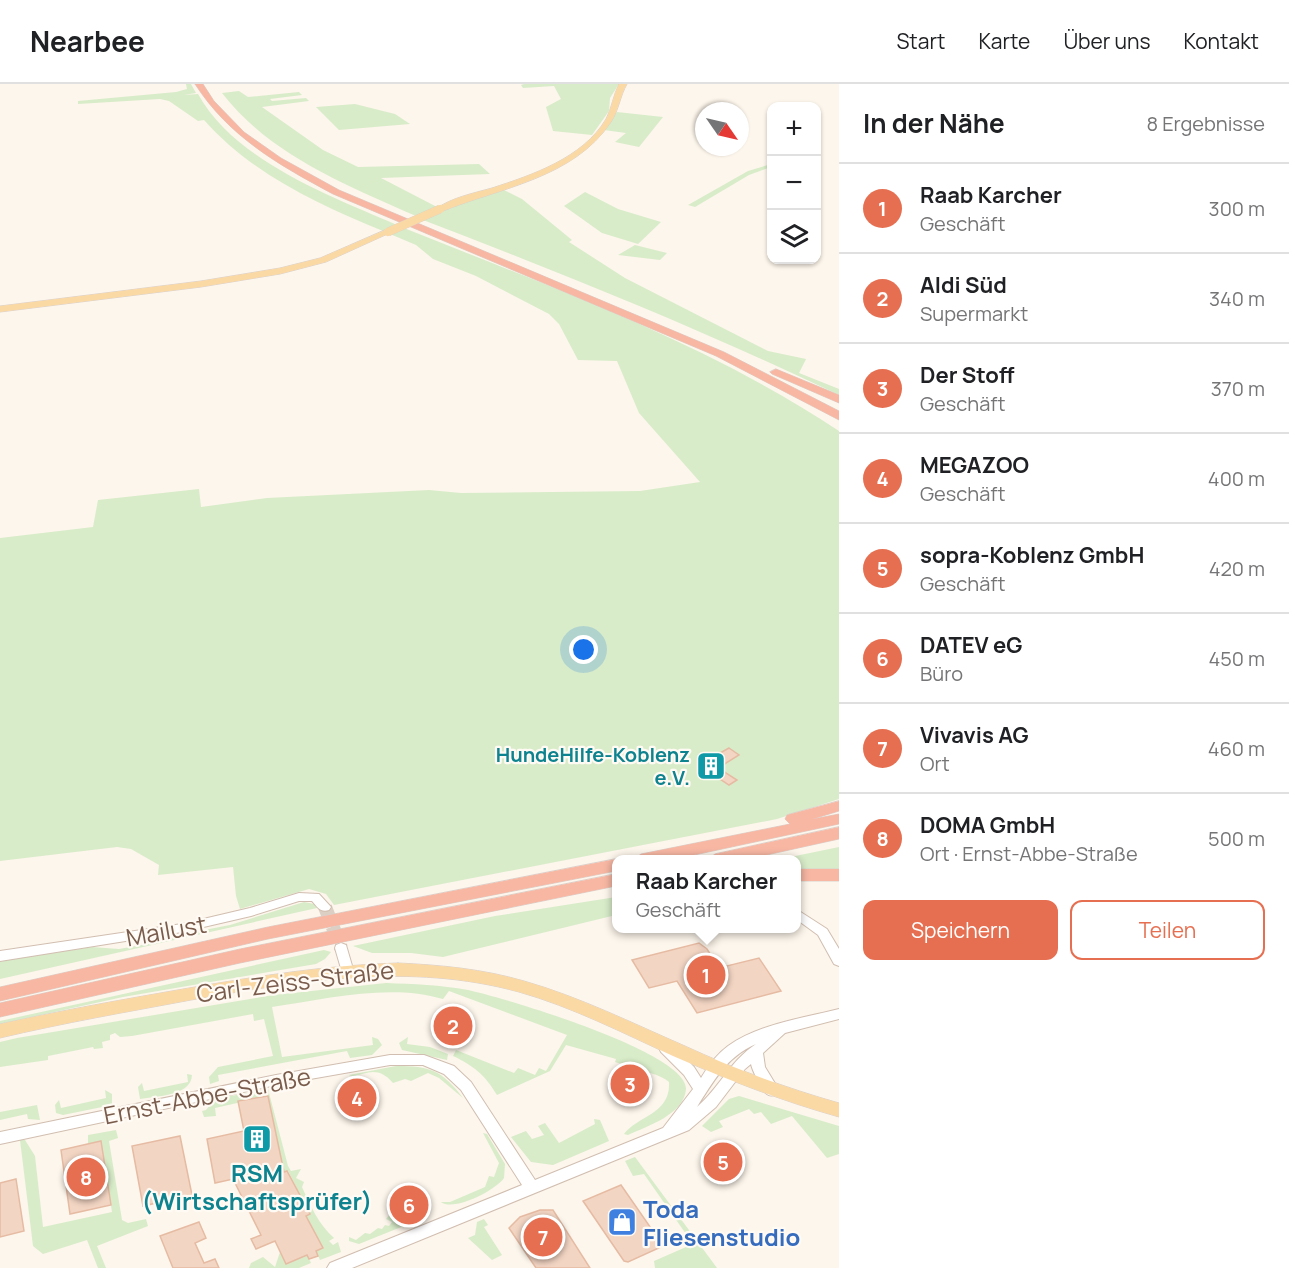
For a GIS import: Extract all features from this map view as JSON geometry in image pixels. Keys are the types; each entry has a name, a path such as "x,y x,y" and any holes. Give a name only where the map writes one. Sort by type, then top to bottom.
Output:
{"highway":[{"path":"198,84 221,115 248,139 289,167 336,192 414,227 658,327 839,405"},
{"path":"208,84 223,105 249,130 317,175 421,223 624,304 772,375 839,416"},
{"path":"772,375 839,399"},
{"path":"772,375 787,394 839,426"},
{"path":"734,840 763,827 839,806"},
{"path":"664,855 839,819"},
{"path":"739,855 839,833"},
{"path":"0,994 268,933 612,865"},
{"path":"801,875 839,875"},
{"path":"0,1010 314,941 612,881"},
{"path":"548,895 612,890"}],"main road":[{"path":"0,309 201,284 280,271 323,260 440,209 555,168 579,152 611,117 618,91 623,84"},
{"name":"Carl-Zeiss-Straße","path":"0,1031 194,993 347,969 422,968 491,978 562,1001 732,1075 772,1090 839,1110"}],"street":[{"name":"Mailust","path":"0,956 182,928 251,912 299,897 315,897 325,907"},
{"path":"801,917 823,932 839,961"},
{"path":"341,948 347,969"},
{"path":"666,1132 686,1113 726,1055 741,1045 779,1031 839,1014"},
{"path":"335,1268 666,1132 697,1117 715,1099 732,1075 756,1050 779,1031"},
{"path":"663,1044 689,1071 701,1089"},
{"path":"756,1050 758,1068 772,1090"},
{"name":"Ernst-Abbe-Straße","path":"0,1138 276,1080 390,1060 416,1059 442,1066 460,1078 531,1187"}],"green space":[{"path":"186,84 191,84 196,93 184,95 198,94 214,118 235,139 260,157 314,188 397,225 383,231 287,186 243,156 204,120 198,121 169,101 160,99 78,104 78,101 176,92 187,89"},
{"path":"619,84 610,98 609,111 592,135 553,131 546,107 561,99 554,86 523,88 521,85"},
{"path":"239,91 248,97 299,92 302,95 270,99 272,101 306,98 309,101 262,107 323,150 358,167 479,164 490,174 381,178 437,207 416,216 337,180 286,151 241,115 222,93"},
{"path":"355,104 395,114 410,124 339,130 316,107"},
{"path":"617,112 663,117 639,147 615,142 626,133 604,130"},
{"path":"767,165 767,168 749,175 695,207 688,205 748,171"},
{"path":"502,189 522,199 572,240 569,242 625,278 768,351 806,359 799,373 839,389 839,395 633,303 423,220 455,205"},
{"path":"585,192 618,209 661,222 638,244 602,233 564,206"},
{"path":"404,228 572,295 682,343 788,399 839,431 839,799 777,819 334,905 326,894 309,889 240,909 236,896 233,867 158,875 159,865 131,849 117,847 0,861 0,538 93,527 98,500 199,489 201,507 267,498 429,490 461,493 640,491 700,482 639,413 617,361 578,360 559,324 549,314 476,276 433,259 416,245 390,234"},
{"path":"635,245 667,253 660,260 618,255"},
{"path":"839,847 839,870 801,870 800,855"},
{"path":"612,898 612,916 443,957 411,953 372,953 353,946 495,916"},
{"path":"304,902 314,904 317,908 0,979 0,962 92,947 119,949 169,940 173,936 230,925"},
{"path":"324,950 331,952 316,964 123,997 0,1024 0,1021"},
{"path":"386,983 468,990 516,1003 590,1028 627,1043 679,1074 686,1089 684,1098 672,1113 628,1135 624,1134 659,1108 665,1101 669,1082 652,1073 615,1062 616,1059 566,1045 550,1071 497,1095 478,1072 453,1056 456,1050 514,1073 518,1068 535,1075 539,1068 546,1071 567,1035 449,991 443,999 423,994 380,992 272,1007 282,1057 373,1045 372,1037 378,1039 382,1045 372,1055 350,1058 347,1051 218,1075 219,1081 210,1084 209,1077 218,1067 273,1056 264,1019 254,1021 253,1014 132,1036 120,1037 115,1033 110,1035 110,1040 102,1042 103,1048 94,1049 93,1047 48,1056 48,1060 0,1067 0,1042 17,1038 274,995"},
{"path":"408,1037 407,1044 430,1047 448,1054 447,1060 402,1050 399,1043"},
{"path":"396,1066 418,1067 434,1071 448,1081 463,1098 439,1078 428,1073 411,1081 405,1079 393,1083 384,1075 374,1072 353,1077 349,1075"},
{"path":"187,1074 192,1075 190,1082 180,1091 140,1099 138,1087 142,1083 144,1091 188,1082"},
{"path":"268,1089 288,1166 291,1171 301,1169 296,1178 304,1182 302,1187 312,1208 319,1221 334,1238 329,1241 333,1245 338,1242 341,1252 320,1260 316,1251 323,1248 305,1217 310,1214 288,1171 280,1174 282,1164 268,1096 215,1108 216,1116 204,1117 202,1111 206,1110 215,1099"},
{"path":"105,1090 112,1094 112,1105 63,1115 56,1113 55,1105 59,1100 61,1108 106,1098"},
{"path":"739,1096 839,1126 839,1154 827,1158 792,1116 771,1124 761,1112 754,1114 749,1109 719,1121 723,1127 711,1132 702,1126 729,1099"},
{"path":"37,1105 40,1120 28,1119 27,1114 0,1120 0,1112"},
{"path":"594,1119 600,1120 609,1141 553,1165 531,1162 511,1137 526,1131 532,1139 544,1135 538,1126 545,1123 559,1143 595,1124"},
{"path":"116,1130 118,1138 109,1141 122,1220 128,1223 146,1219 148,1226 97,1246 106,1268 98,1268 87,1240 43,1254 33,1246 20,1140 25,1140 35,1156 43,1227 112,1212 101,1142 88,1144 88,1135"},
{"path":"483,1133 487,1134 505,1164 504,1178 484,1194 465,1202 447,1204 441,1202 450,1202 485,1187 489,1176 494,1177 499,1163"},
{"path":"635,1157 717,1268 655,1268 654,1261 693,1244 644,1174 633,1176 625,1161"},
{"path":"392,1203 397,1218 402,1220 418,1214 421,1219 359,1244 349,1241 349,1237 356,1240 365,1233 370,1234 378,1228 382,1229 385,1225 389,1226 392,1222 386,1219 392,1212"},
{"path":"484,1219 488,1225 484,1227 502,1255 492,1260 468,1238 475,1235 477,1222"},
{"path":"280,1252 286,1263 307,1255 311,1263 299,1268 249,1268 251,1263 263,1257 275,1267"}],"building":[{"name":"HundeHilfe-Koblenz e.V.","path":"729,748 739,755 718,768 737,780 729,785 699,765"},
{"path":"699,943 707,949 719,968 759,958 781,991 697,1013 677,981 649,988 632,960"},
{"path":"268,1096 284,1172 287,1171 310,1214 306,1216 323,1248 316,1251 318,1256 309,1259 307,1255 286,1264 275,1241 256,1249 251,1239 261,1235 233,1179 215,1183 207,1139 244,1131 238,1101"},
{"path":"180,1136 192,1195 143,1206 132,1146"},
{"path":"101,1141 111,1205 70,1214 61,1150"},
{"path":"16,1179 24,1231 0,1237 0,1183"},
{"name":"Toda Fliesenstudio","path":"621,1185 662,1244 661,1247 628,1262 624,1261 583,1201"},
{"path":"540,1210 553,1210 590,1268 536,1268 509,1228 520,1217"},
{"path":"199,1222 206,1238 195,1243 204,1263 215,1259 219,1268 173,1268 160,1236"}],"tunnel":[{"path":"325,907 341,948"}],"place":[{"name":"HundeHilfe-Koblenz e.V.","path":"711,766"},
{"name":"Raab Karcher","path":"706,975"},
{"name":"Aldi Süd","path":"453,1026"},
{"name":"Der Stoff","path":"630,1084"},
{"name":"MEGAZOO","path":"357,1098"},
{"name":"RSM (Wirtschaftsprüfer)","path":"257,1139"},
{"name":"sopra-Koblenz GmbH","path":"723,1162"},
{"name":"DOMA GmbH","path":"86,1177"},
{"name":"DATEV eG","path":"409,1205"},
{"name":"Toda Fliesenstudio","path":"622,1222"},
{"name":"Vivavis AG","path":"543,1237"}]}
